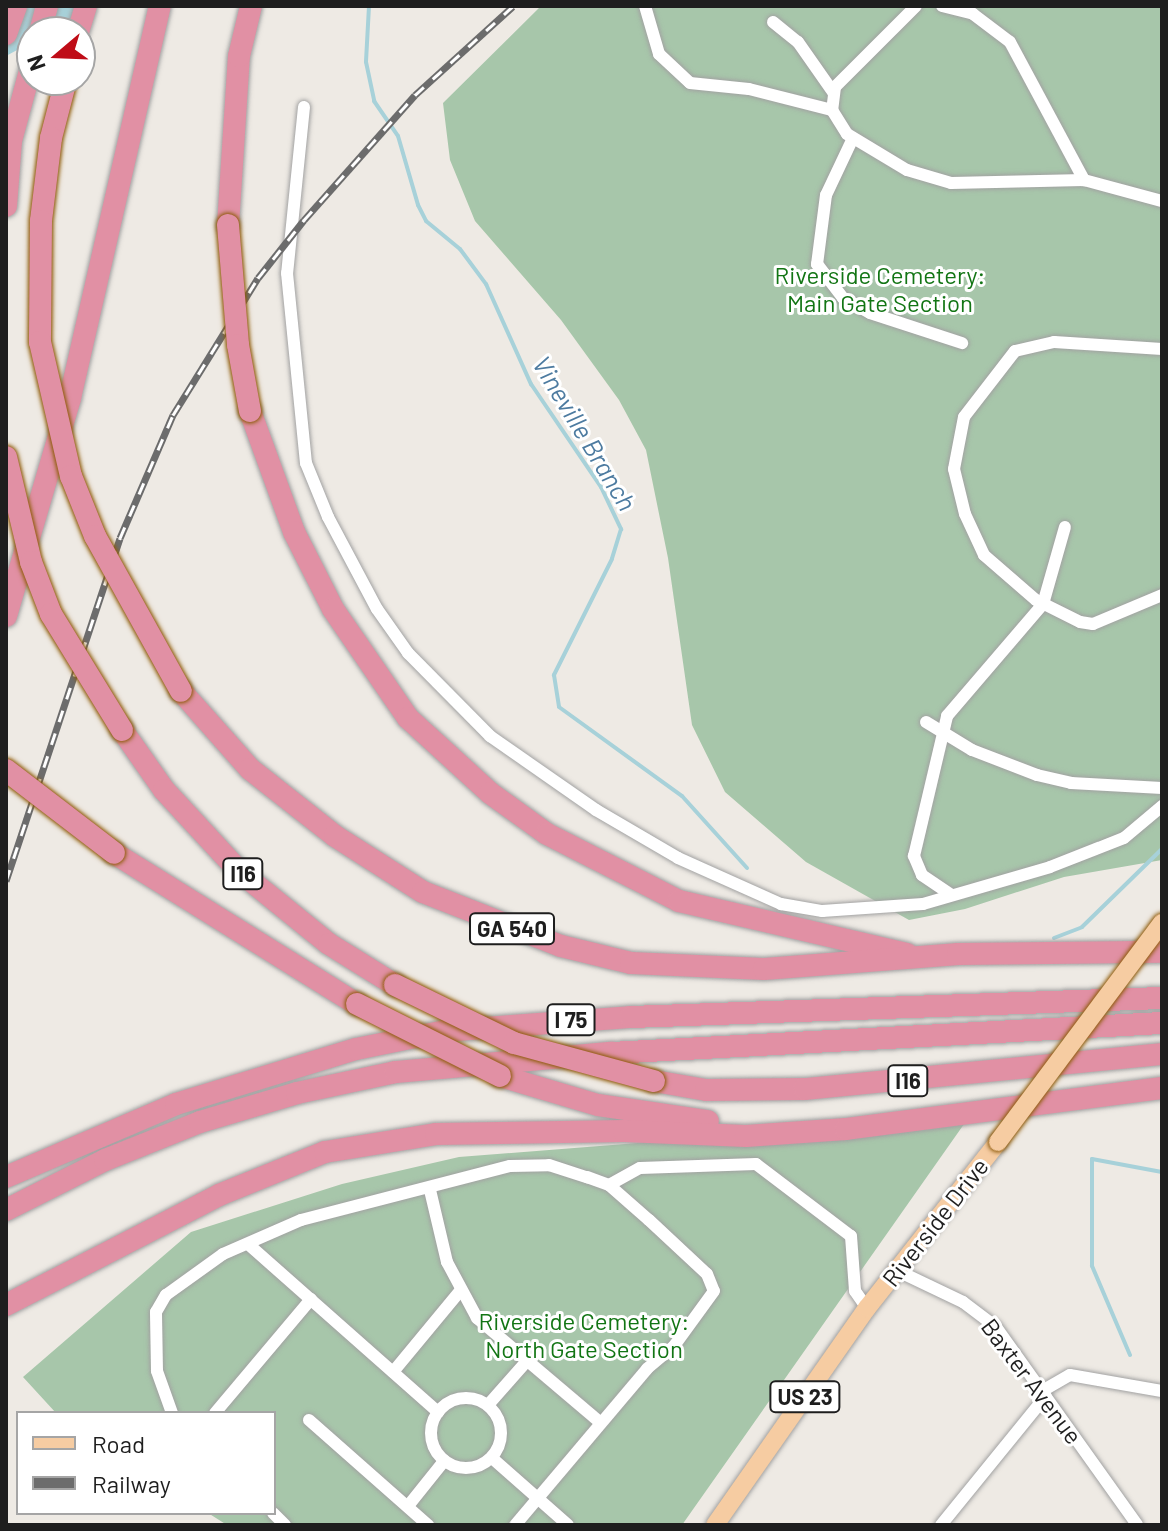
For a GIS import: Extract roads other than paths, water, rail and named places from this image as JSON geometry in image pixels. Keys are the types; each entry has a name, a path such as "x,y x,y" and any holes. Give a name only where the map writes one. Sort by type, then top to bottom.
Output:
{"highway":[{"path":"6,34 16,6"},
{"path":"6,616 44,500 130,145 160,6"},
{"path":"251,6 239,56 228,225 238,345 250,411 294,532 349,634 408,718 490,793 567,846 679,901 919,957"},
{"path":"6,206 11,141 23,96"},
{"name":"GA 540","path":"62,96 51,138 41,221 40,342 71,476 95,536 181,691 250,769 335,836 423,892 496,923 631,963 764,969 919,957 1162,952"},
{"name":"I16","path":"6,457 31,562 51,614 122,730 172,799 240,872 319,937 395,985 514,1043 654,1081 706,1090 805,1089 1162,1054"},
{"path":"6,770 114,853 357,1004 500,1076 598,1105 776,1132"},
{"name":"I 75","path":"6,1177 176,1104 341,1053 445,1031 631,1017 1162,998"},
{"name":"I 75","path":"6,1210 105,1160 200,1122 297,1093 396,1072 642,1051 1162,1023"},
{"path":"6,1305 219,1195 325,1152 436,1134 610,1131 746,1136 846,1129 1162,1088"}],"main road":[{"name":"Riverside Drive","path":"715,1525 867,1308 998,1142 1162,923"}],"street":[{"path":"645,6 652,42 672,72 690,83 749,89 832,110 853,138 907,170 951,183 1084,180 1162,201"},
{"path":"833,92 916,6"},
{"path":"942,6 973,14 1010,42 1084,180"},
{"path":"773,22 798,42 833,92 832,110"},
{"path":"304,107 287,273 301,439 328,517 377,609 408,653 462,712 518,758 596,810 729,884 781,904 822,911 923,904 1106,848 1162,806"},
{"path":"853,138 826,195 817,264 843,298 870,313 962,343"},
{"path":"1162,349 1070,342 1015,351 964,417 954,469 974,538 1000,572 1043,604 1093,624 1162,595"},
{"path":"950,894 922,875 914,856 947,716 1043,604 1065,527"},
{"path":"926,722 972,750 1037,775 1071,783 1162,788"},
{"path":"609,1185 640,1168 756,1164 851,1236 855,1291 867,1308"},
{"path":"171,1411 157,1371 156,1312 166,1295 192,1273 301,1220 430,1190 510,1166 549,1165 609,1185 707,1274 714,1291 674,1346 601,1423 515,1525"},
{"path":"430,1190 447,1262 477,1318 601,1423"},
{"path":"248,1244 438,1412"},
{"name":"Baxter Avenue","path":"898,1271 982,1314 1044,1394 1137,1525"},
{"path":"393,1372 460,1291"},
{"path":"217,1411 311,1299"},
{"path":"488,1405 526,1362"},
{"path":"941,1525 1044,1394 1070,1375 1162,1391"},
{"path":"456,1399 488,1405 501,1425 492,1458 464,1469 444,1461 432,1443 438,1412 456,1399"},
{"path":"309,1420 428,1525"},
{"path":"492,1458 568,1525"},
{"path":"408,1506 444,1461"}],"water":[{"path":"6,6 97,6 79,16 16,16 16,51 6,56"}],"waterway":[{"name":"Vineville Branch","path":"369,6 366,62 374,101 398,136 418,205 426,221 460,249 486,284 531,384 601,487 621,529 612,559 554,675 559,707 682,796 747,868"},
{"path":"1054,938 1082,927 1162,849"},
{"name":"Vineville Branch","path":"1130,1355 1092,1266 1092,1159 1162,1172"}],"railway":[{"path":"6,881 120,538 173,415 258,278 304,220 415,95 513,6"}],"park label":[{"name":"Riverside Cemetery: Main Gate Section","path":"880,289"},
{"name":"Riverside Cemetery: North Gate Section","path":"584,1335"}]}
